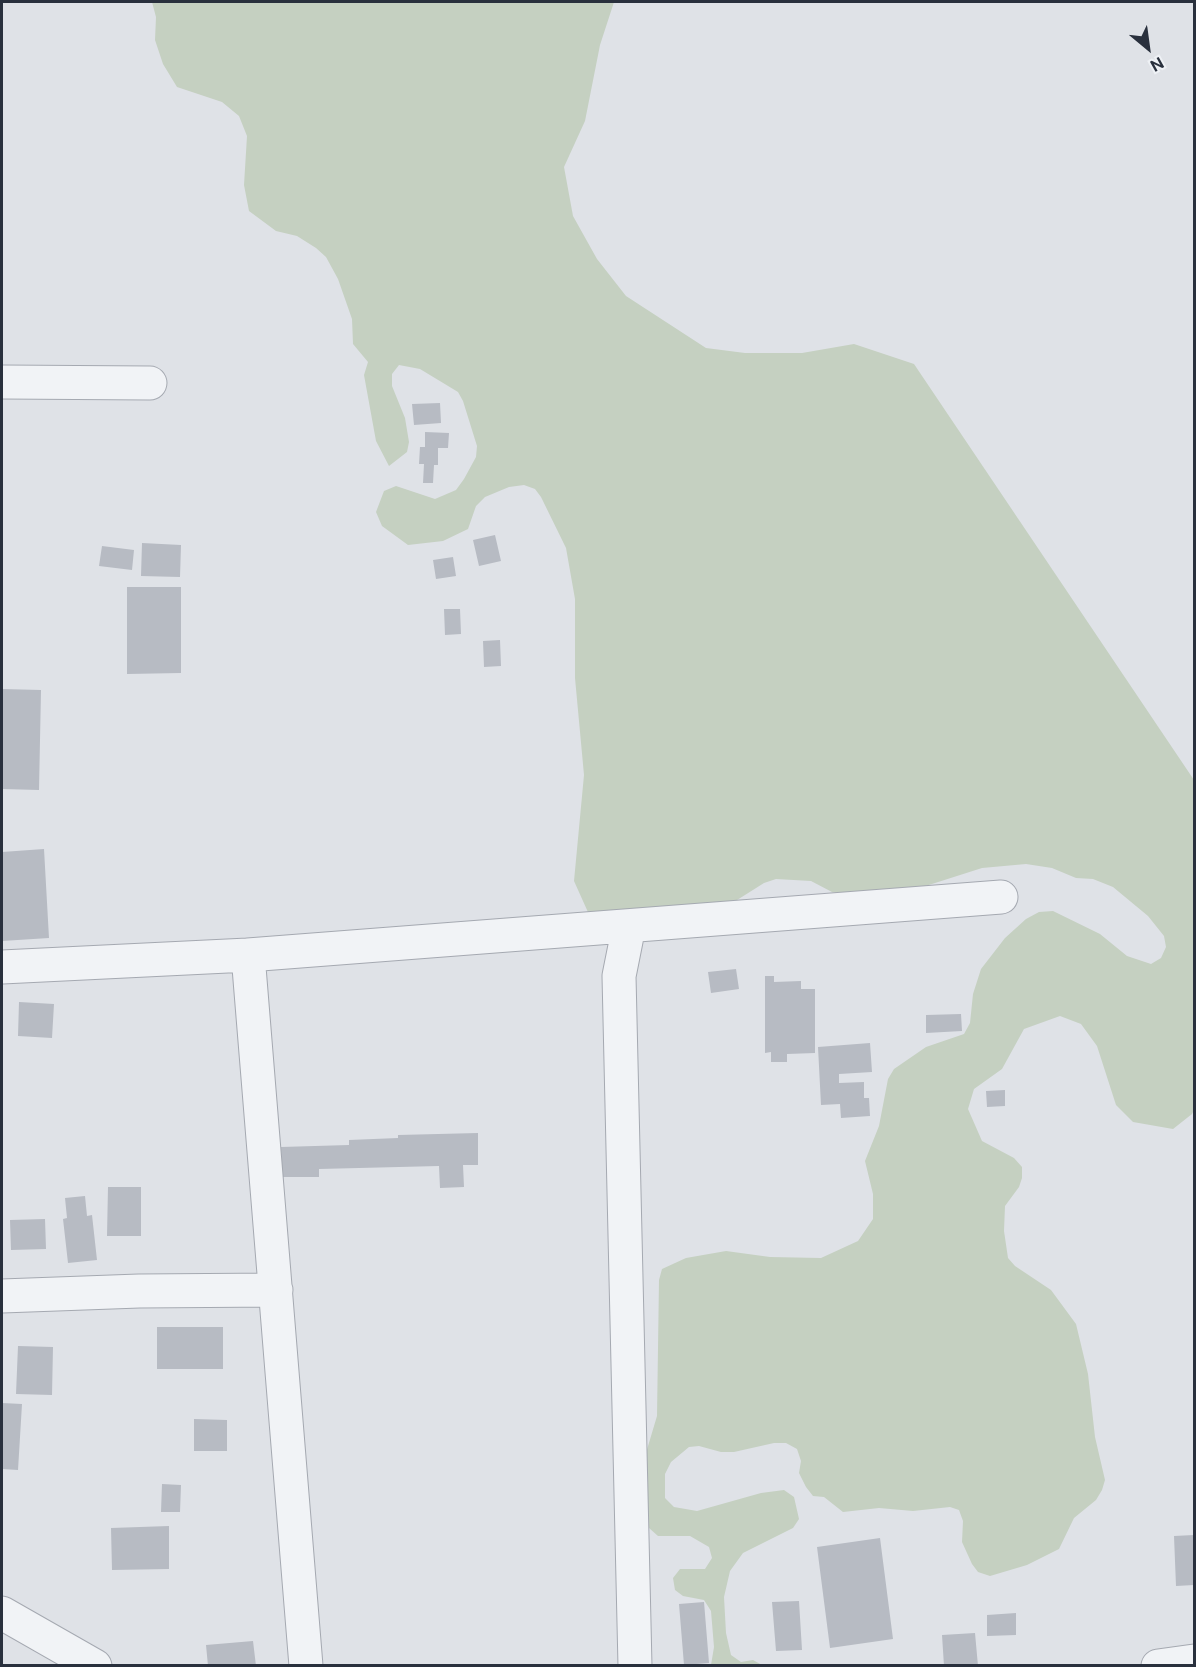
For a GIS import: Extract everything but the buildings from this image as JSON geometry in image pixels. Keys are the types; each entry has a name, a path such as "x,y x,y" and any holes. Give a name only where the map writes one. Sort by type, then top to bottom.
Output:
{"street":[{"path":"2,382 150,383"},
{"path":"2,967 248,955 1001,897"},
{"path":"629,926 619,976 635,1665"},
{"path":"248,955 306,1665"},
{"path":"2,1296 139,1291 276,1290"},
{"path":"2,1613 95,1665"},
{"path":"1158,1665 1194,1661"}],"green space":[{"path":"152,2 614,2 600,45 585,121 564,167 573,216 597,259 626,296 706,348 745,353 802,353 854,344 914,364 1194,780 1194,1110 1192,1114 1173,1129 1133,1122 1116,1105 1097,1046 1081,1024 1060,1016 1024,1029 1002,1069 974,1089 968,1109 982,1141 1014,1158 1022,1167 1019,1187 1005,1206 1004,1231 1008,1258 1015,1266 1051,1290 1076,1324 1088,1374 1095,1437 1105,1480 1096,1500 1074,1518 1059,1549 1027,1565 990,1576 978,1572 972,1564 962,1542 963,1521 959,1510 950,1507 913,1511 879,1508 843,1512 824,1497 813,1496 799,1473 801,1461 797,1449 786,1443 774,1443 734,1452 721,1452 699,1446 689,1447 671,1462 665,1474 665,1498 674,1507 697,1511 761,1493 784,1490 794,1497 799,1519 793,1528 743,1553 730,1571 724,1597 726,1633 731,1655 741,1662 753,1660 762,1665 711,1665 714,1647 711,1611 704,1600 683,1596 675,1590 673,1578 680,1569 705,1569 712,1558 709,1547 690,1536 658,1536 649,1528 642,1507 640,1473 657,1416 659,1280 662,1269 686,1258 726,1251 770,1257 821,1258 858,1241 873,1219 873,1194 865,1161 879,1126 888,1079 894,1069 926,1047 964,1034 970,1023 973,994 981,969 1005,938 1026,919 1039,912 1053,911 1100,934 1127,956 1151,964 1161,958 1166,947 1164,936 1148,916 1113,887 1093,879 1076,878 1052,868 1026,864 982,868 910,891 863,898 832,892 811,881 776,879 764,883 680,936 596,930 574,881 584,775 575,678 575,599 566,548 541,497 535,489 524,485 509,487 485,497 476,506 468,529 443,541 408,545 382,526 376,512 384,491 396,486 435,499 456,490 464,479 476,457 477,446 463,401 458,392 420,369 399,365 392,374 392,386 405,418 409,442 407,452 389,466 376,441 364,375 368,362 353,344 352,319 338,279 326,257 316,248 297,236 276,231 249,211 244,185 247,136 239,116 222,102 177,87 163,64 155,40 156,17"}]}
